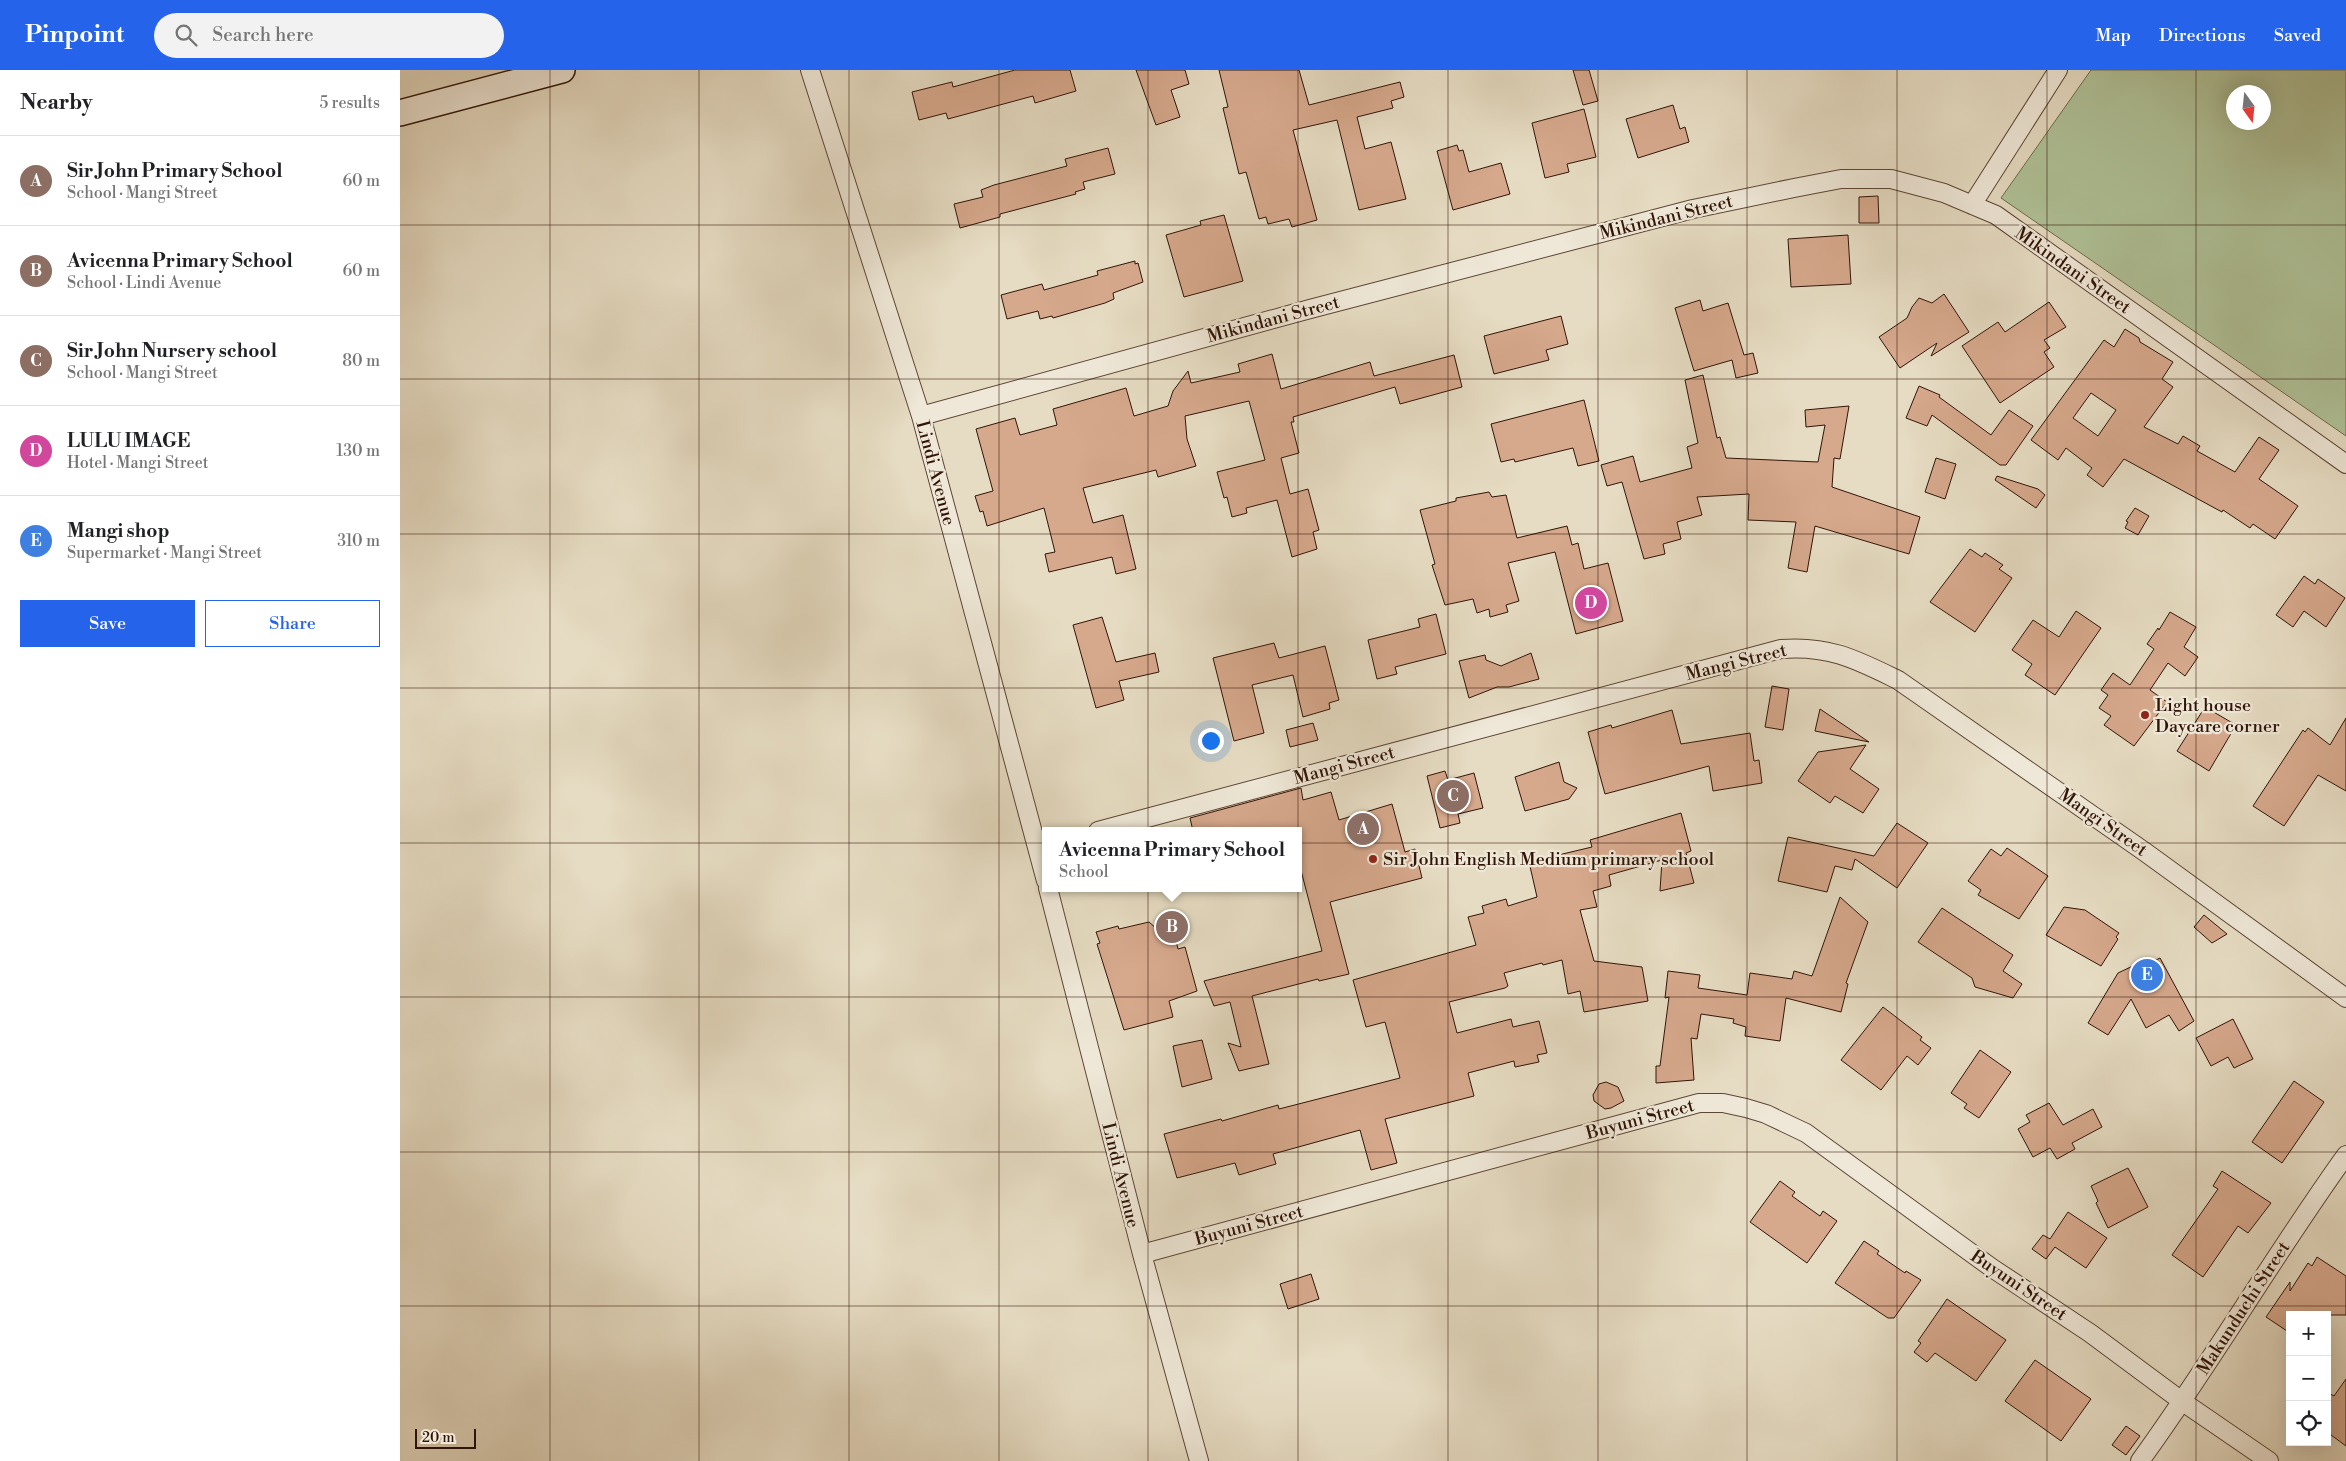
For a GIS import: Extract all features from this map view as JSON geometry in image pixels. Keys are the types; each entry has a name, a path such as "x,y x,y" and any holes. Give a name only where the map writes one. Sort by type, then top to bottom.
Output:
{"main road":[{"path":"400,113 562,70"}],"street":[{"name":"Lindi Avenue","path":"810,70 921,416 1041,846"},
{"path":"1972,205 2058,70"},
{"name":"Mikindani Street","path":"921,416 1320,306 1694,209 1841,179 1891,179 1944,193 1996,215 2346,464"},
{"name":"Mangi Street","path":"1113,827 1781,649 1819,648 1856,660 1898,680 2145,852 2346,998"},
{"name":"Lindi Avenue","path":"1049,892 1142,1254 1199,1461"},
{"name":"Buyuni Street","path":"1142,1254 1699,1103 1723,1103 1766,1114 1806,1133 1992,1268 2090,1333 2183,1402 2269,1461"},
{"name":"Makunduchi Street","path":"2140,1461 2183,1402 2305,1212 2346,1155"}],"green space":[{"path":"2091,70 2346,70 2346,436 2001,198"}],"building":[{"path":"1015,70 1070,70 1076,91 1035,103 1033,96 948,119 946,113 919,120 912,92 952,82 953,87"},
{"path":"1136,70 1185,70 1189,84 1171,90 1180,117 1156,125"},
{"path":"1219,70 1299,70 1309,105 1400,82 1404,97 1391,101 1393,108 1357,117 1365,149 1391,142 1406,199 1359,210 1337,120 1293,130 1317,220 1292,227 1289,219 1268,224 1266,217 1259,219 1246,172 1239,174 1223,108 1228,107"},
{"path":"1573,70 1589,70 1598,101 1583,105"},
{"path":"1673,105 1680,129 1685,127 1689,142 1638,158 1626,119"},
{"path":"1584,109 1596,157 1567,164 1569,172 1545,178 1532,123"},
{"path":"1457,145 1459,151 1463,150 1469,172 1501,163 1510,194 1453,210 1437,151"},
{"path":"1108,148 1115,174 1083,182 1085,189 1075,192 1076,194 1000,214 1000,217 960,228 954,204 983,197 981,190 994,185 1067,166 1065,159"},
{"path":"1878,196 1879,223 1859,223 1859,197"},
{"path":"1224,215 1243,281 1184,297 1166,235 1201,225 1200,221"},
{"path":"1848,235 1851,284 1791,287 1788,239"},
{"path":"1135,261 1135,264 1138,263 1143,282 1113,293 1114,299 1053,318 1052,316 1040,319 1038,311 1007,319 1001,295 1042,284 1044,290 1098,275 1097,271"},
{"path":"1944,294 1969,332 1931,356 1937,343 1900,368 1879,337 1907,318 1919,298 1932,303"},
{"path":"1700,300 1703,311 1728,303 1744,355 1753,353 1758,373 1736,378 1732,360 1694,371 1675,308"},
{"path":"2049,302 2066,327 2044,340 2050,348 2044,352 2054,367 2000,403 1962,346 1998,322 2005,332"},
{"path":"1561,316 1568,344 1546,350 1549,360 1494,374 1484,336"},
{"path":"2125,329 2139,338 2140,342 2173,362 2162,379 2173,387 2144,427 2178,444 2183,436 2200,446 2197,451 2235,472 2259,437 2279,450 2259,479 2298,506 2275,539 2253,524 2250,528 2223,510 2222,512 2124,459 2103,487 2087,475 2092,468 2066,448 2058,460 2031,440 2104,340 2114,347","holes":["2091,393 2116,410 2098,436 2073,418"]},
{"path":"1272,354 1281,389 1370,362 1374,376 1454,355 1462,387 1400,404 1395,387 1293,417 1294,422 1291,422 1299,453 1281,458 1290,494 1308,489 1319,530 1313,532 1317,549 1292,557 1277,500 1246,508 1247,513 1232,517 1227,497 1224,498 1217,472 1265,460 1249,401 1185,416 1187,439 1196,466 1158,477 1156,470 1083,488 1093,523 1123,515 1136,569 1116,574 1112,557 1049,572 1045,554 1055,552 1044,508 987,526 983,511 980,512 975,496 993,491 976,429 1015,418 1020,435 1057,425 1053,409 1126,388 1134,416 1168,406 1173,391 1188,371 1191,383 1240,372 1238,364"},
{"path":"1703,375 1717,438 1720,437 1726,458 1818,462 1825,425 1806,427 1805,410 1849,406 1840,459 1834,458 1832,487 1920,517 1909,554 1815,526 1807,572 1788,568 1796,522 1748,520 1749,494 1697,497 1702,515 1677,522 1681,539 1663,544 1665,554 1644,559 1622,482 1607,486 1601,465 1633,456 1640,482 1692,468 1687,447 1698,443 1685,380"},
{"path":"1919,386 1940,395 1939,397 1991,435 2009,410 2033,426 2006,465 2000,465 1932,415 1927,426 1906,418"},
{"path":"1584,400 1599,461 1578,466 1573,448 1515,462 1514,459 1501,462 1491,424"},
{"path":"1936,458 1956,464 1945,499 1925,492"},
{"path":"1997,476 2038,489 2045,495 2036,508 1995,480"},
{"path":"1489,492 1492,497 1506,495 1517,538 1567,526 1572,545 1578,543 1584,569 1608,563 1623,621 1576,634 1555,552 1508,563 1519,601 1506,605 1508,612 1490,617 1489,609 1477,613 1473,599 1445,605 1432,565 1435,564 1420,510 1456,501 1456,498"},
{"path":"2135,508 2149,516 2138,535 2125,528 2128,522 2126,521"},
{"path":"1970,549 1982,557 1985,553 2003,565 1999,569 2012,578 1975,632 1930,602"},
{"path":"2304,576 2315,584 2318,579 2345,598 2326,627 2304,611 2293,627 2276,615"},
{"path":"2076,611 2101,628 2055,695 2025,675 2032,664 2012,650 2033,620 2059,637"},
{"path":"2170,612 2196,627 2184,647 2198,657 2185,676 2168,663 2150,690 2167,702 2134,746 2104,725 2111,716 2099,708 2108,695 2101,690 2113,673 2130,685 2154,649 2147,644 2158,628 2159,630"},
{"path":"1436,614 1446,654 1395,667 1397,674 1377,679 1368,640 1420,627 1418,619"},
{"path":"1102,617 1116,662 1155,653 1159,672 1119,681 1124,700 1096,708 1073,625"},
{"path":"1274,643 1279,658 1325,646 1339,700 1329,703 1330,709 1303,717 1293,675 1252,685 1264,733 1234,741 1213,658"},
{"path":"1531,653 1539,679 1509,687 1497,687 1469,698 1459,661 1485,655 1486,660 1501,666"},
{"path":"1772,686 1789,689 1783,730 1765,727"},
{"path":"2205,707 2236,725 2209,771 2177,751"},
{"path":"1820,709 1869,742 1815,731"},
{"path":"1672,710 1681,744 1750,733 1754,761 1759,760 1762,783 1713,791 1709,766 1605,794 1588,732 1611,725 1612,728"},
{"path":"2346,718 2346,791 2318,775 2284,826 2253,806 2303,730 2305,732 2308,728 2330,745"},
{"path":"1313,723 1318,740 1290,747 1286,730"},
{"path":"1866,745 1850,769 1879,789 1863,813 1835,796 1830,803 1798,781 1818,752"},
{"path":"1559,762 1564,782 1577,788 1569,799 1525,811 1515,777"},
{"path":"1445,771 1448,780 1474,773 1483,808 1458,814 1460,823 1440,828 1427,776"},
{"path":"1301,788 1303,800 1331,792 1339,820 1392,804 1405,852 1415,849 1422,878 1330,902 1349,974 1319,981 1318,979 1252,996 1269,1064 1239,1071 1228,1043 1241,1047 1230,1002 1214,1006 1204,981 1322,951 1302,874 1302,827 1192,827 1190,818"},
{"path":"1681,813 1691,851 1686,853 1694,883 1660,891 1662,860 1609,875 1611,886 1593,891 1597,907 1580,910 1594,961 1642,967 1648,1001 1584,1012 1580,991 1568,994 1562,960 1504,973 1508,986 1505,988 1449,1002 1457,1033 1511,1019 1513,1027 1539,1021 1547,1053 1537,1055 1539,1062 1515,1067 1514,1061 1468,1073 1474,1096 1385,1119 1397,1163 1371,1170 1360,1130 1273,1154 1276,1164 1239,1175 1235,1163 1177,1178 1164,1134 1221,1119 1222,1121 1278,1105 1279,1109 1400,1078 1385,1022 1366,1027 1353,980 1476,945 1468,917 1484,913 1482,906 1506,899 1508,906 1537,897 1529,862 1592,847 1590,840"},
{"path":"1897,823 1928,843 1897,888 1855,859 1852,870 1835,866 1827,892 1778,881 1788,837 1874,856"},
{"path":"2007,848 2048,876 2019,919 1978,895 1981,890 1968,881 1991,849 2001,856"},
{"path":"1840,897 1868,922 1846,983 1848,984 1841,1012 1786,998 1780,1041 1745,1036 1746,1027 1733,1023 1734,1019 1701,1014 1697,1039 1691,1038 1694,1080 1656,1083 1656,1066 1660,1066 1669,997 1665,998 1668,971 1700,975 1698,988 1747,995 1750,973 1792,979 1794,971 1812,976"},
{"path":"2064,907 2085,910 2119,933 2116,937 2118,939 2101,966 2046,935"},
{"path":"1942,908 2013,955 2003,971 2022,984 2013,998 1975,987 1972,978 1918,942"},
{"path":"2204,915 2227,934 2212,943 2194,927"},
{"path":"1149,922 1157,929 1167,926 1170,938 1175,937 1178,949 1185,947 1197,991 1169,1001 1173,1017 1124,1030 1097,944 1100,943 1096,932 1118,926 1119,929"},
{"path":"2160,958 2194,1021 2179,1031 2169,1015 2146,1028 2131,999 2108,1035 2088,1023 2118,973 2135,965 2137,969"},
{"path":"1883,1007 1922,1037 1920,1040 1931,1048 1918,1065 1907,1056 1881,1090 1841,1060"},
{"path":"2233,1019 2253,1059 2234,1068 2228,1057 2211,1066 2196,1038"},
{"path":"1202,1040 1212,1079 1182,1087 1173,1046"},
{"path":"1980,1050 2011,1072 1979,1118 1964,1108 1967,1104 1951,1093"},
{"path":"2294,1081 2324,1102 2282,1163 2252,1142"},
{"path":"1606,1082 1618,1087 1624,1101 1605,1109 1594,1101 1593,1095 1599,1084"},
{"path":"2049,1103 2063,1125 2093,1109 2102,1127 2072,1143 2075,1149 2057,1159 2050,1148 2033,1157 2018,1129 2030,1122 2026,1115"},
{"path":"2128,1168 2148,1207 2108,1228 2096,1203 2098,1201 2091,1186"},
{"path":"2222,1171 2271,1203 2248,1233 2238,1226 2203,1277 2172,1255 2218,1189 2213,1186"},
{"path":"1780,1181 1795,1192 1792,1196 1820,1216 1823,1211 1837,1221 1807,1263 1750,1222"},
{"path":"2068,1212 2107,1238 2086,1268 2055,1247 2046,1259 2032,1249 2043,1235 2050,1239"},
{"path":"1864,1241 1879,1251 1877,1254 1905,1273 1906,1271 1921,1280 1894,1318 1888,1318 1835,1283"},
{"path":"2317,1257 2346,1276 2346,1315 2331,1315 2331,1311 2286,1311 2286,1330 2266,1317 2290,1282 2290,1291 2308,1263 2312,1266"},
{"path":"1311,1274 1319,1299 1288,1309 1280,1284"},
{"path":"1947,1299 2006,1340 1976,1381 1935,1353 1927,1362 1914,1352 1921,1343 1918,1341"},
{"path":"2035,1360 2091,1399 2061,1441 2005,1401"},
{"path":"2346,1379 2346,1446 2331,1435 2331,1394 2334,1396"},
{"path":"2126,1426 2140,1436 2126,1455 2112,1445"}],"place":[{"name":"LULU IMAGE","path":"1591,603"},
{"name":"Light house Daycare corner","path":"2145,715"},
{"name":"Sir John Nursery school","path":"1453,796"},
{"name":"Sir John Primary School","path":"1363,829"},
{"name":"Sir John English Medium primary school","path":"1373,859"},
{"name":"Avicenna Primary School","path":"1172,927"},
{"name":"Mangi shop","path":"2147,975"}]}
